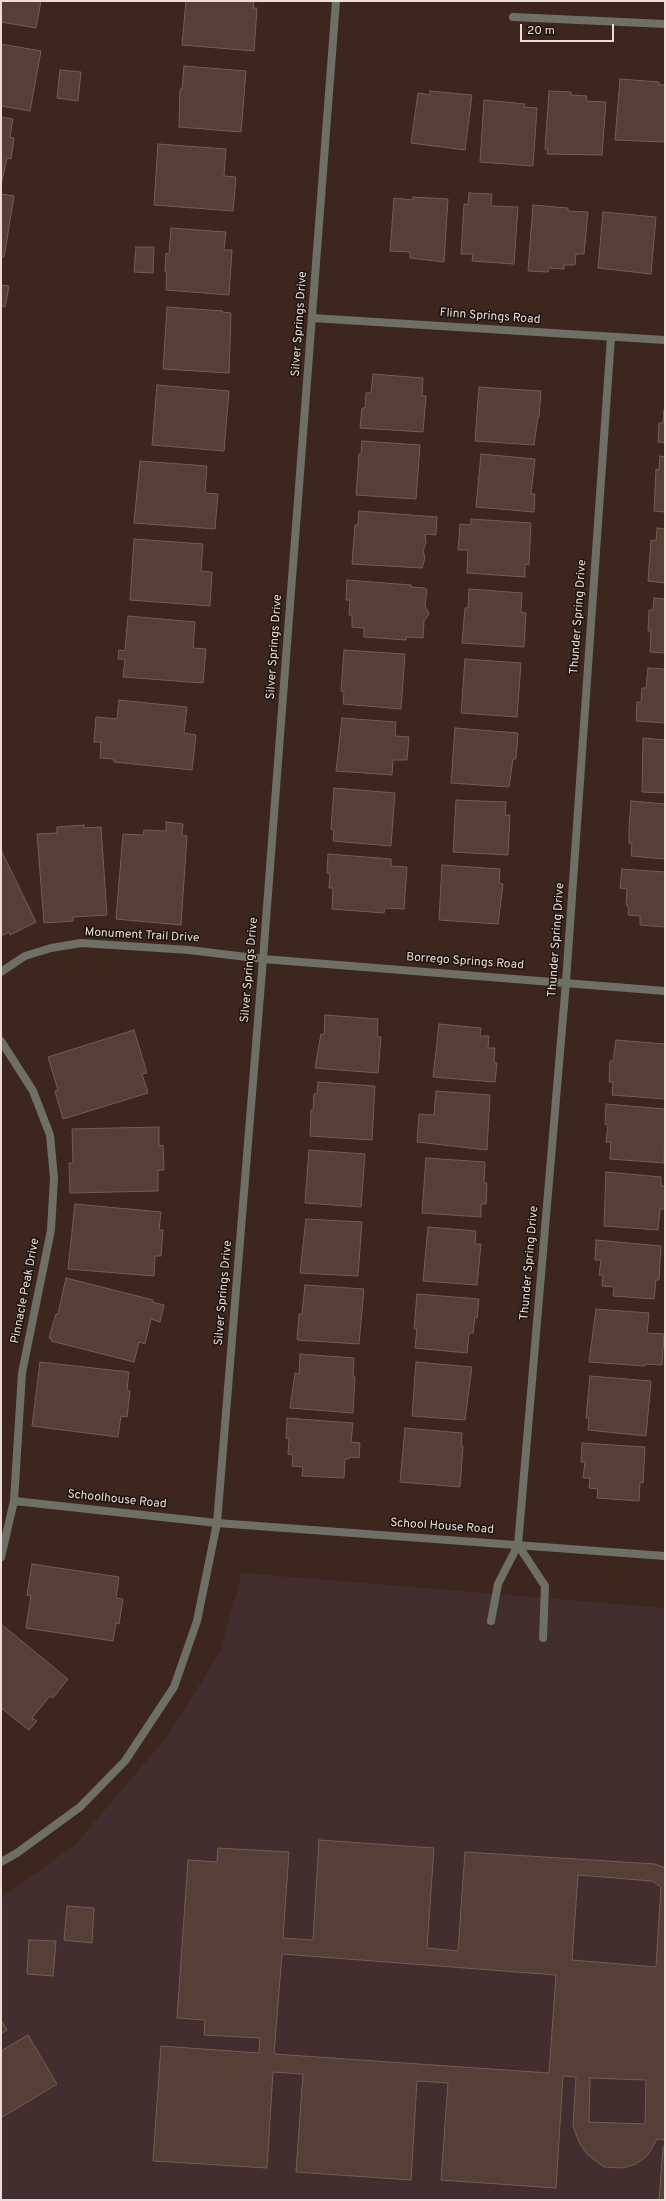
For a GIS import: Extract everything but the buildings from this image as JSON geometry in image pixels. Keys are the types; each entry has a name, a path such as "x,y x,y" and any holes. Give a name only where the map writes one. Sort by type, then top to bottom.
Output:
{"street":[{"name":"Silver Springs Drive","path":"1,1862 18,1853 80,1807 125,1761 174,1687 197,1621 217,1523 263,959 336,1"},
{"path":"513,17 665,24"},
{"name":"Flinn Springs Road","path":"312,318 665,340"},
{"name":"Thunder Spring Drive","path":"518,1545 566,982 611,337"},
{"name":"Monument Trail Drive","path":"1,972 26,956 51,948 81,943 196,951 263,959"},
{"name":"Borrego Springs Road","path":"263,959 665,991"},
{"name":"Pinnacle Peak Drive","path":"1,1041 33,1091 50,1135 54,1178 51,1230 22,1373 14,1501 1,1557"},
{"name":"Schoolhouse Road","path":"14,1501 217,1523"},
{"name":"School House Road","path":"217,1523 665,1556"},
{"path":"491,1621 498,1584 518,1545 545,1586 543,1638"}],"shaded area":[{"path":"242,1573 665,1608 665,2200 1,2200 1,1898 76,1844 168,1735 220,1652"}]}
